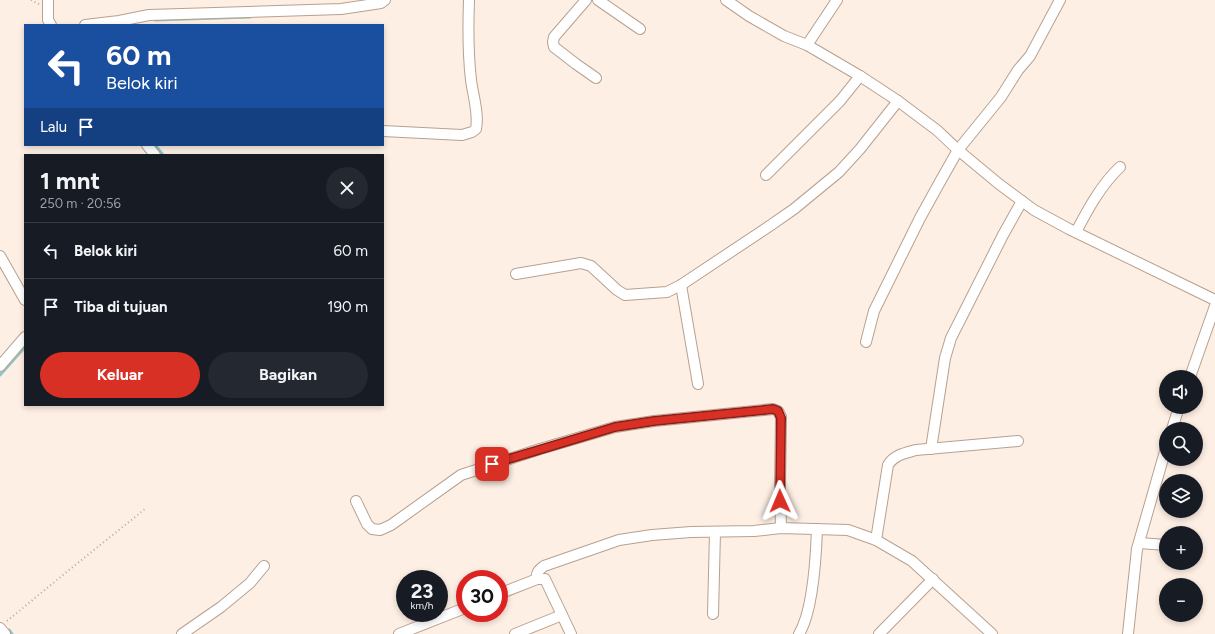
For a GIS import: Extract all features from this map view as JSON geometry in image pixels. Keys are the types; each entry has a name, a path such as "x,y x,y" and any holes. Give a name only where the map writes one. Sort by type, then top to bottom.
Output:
{"street":[{"path":"48,0 48,20 50,24"},
{"path":"94,24 150,15 341,9 381,3 385,0"},
{"path":"384,131 462,135 476,129 468,28 469,0"},
{"path":"586,0 554,37 553,42 554,46 596,78"},
{"path":"598,0 640,29"},
{"path":"726,0 749,16 784,36 807,45 860,76 898,101 938,131 958,150 1034,210 1215,300"},
{"path":"807,45 837,0"},
{"path":"866,342 874,311 920,218 958,150 1001,97 1018,70 1030,56 1060,0"},
{"path":"766,175 840,101 860,76"},
{"path":"516,274 581,263 591,266 611,285 625,295 667,292 681,285 794,209 839,172 860,149 898,101"},
{"path":"1076,232 1101,190 1111,176 1120,167"},
{"path":"931,449 943,370 951,338 1002,235 1022,201"},
{"path":"0,256 24,298"},
{"path":"681,285 698,384"},
{"path":"1192,370 1215,306"},
{"path":"0,366 24,338"},
{"path":"356,501 367,524 372,529 380,530 391,525 461,475 540,449 615,427 654,421 773,409 778,411 781,418 781,528"},
{"path":"876,540 888,465 895,457 904,453 931,449 1018,441"},
{"path":"1128,634 1139,543 1161,466"},
{"path":"537,579 536,574 544,566 619,540 652,535 754,531 781,528 848,530 876,540 912,561 989,633"},
{"path":"799,634 806,620 816,560 817,529"},
{"path":"713,614 715,532"},
{"path":"1139,543 1159,544"},
{"path":"182,634 221,607 250,583 264,566"},
{"path":"508,590 543,578 547,582 571,634"},
{"path":"879,634 933,579"},
{"path":"399,634 456,612"},
{"path":"515,634 530,631 562,615"},
{"path":"2,625 5,634"}],"path":[{"path":"2,625 145,509"}],"waterway":[{"path":"155,20 250,17"},
{"path":"156,146 162,154"},
{"path":"0,375 24,348"},
{"path":"9,630 12,634"}],"route":[{"path":"492,464 615,427 654,421 773,409 778,411 781,418 780,501"}]}
